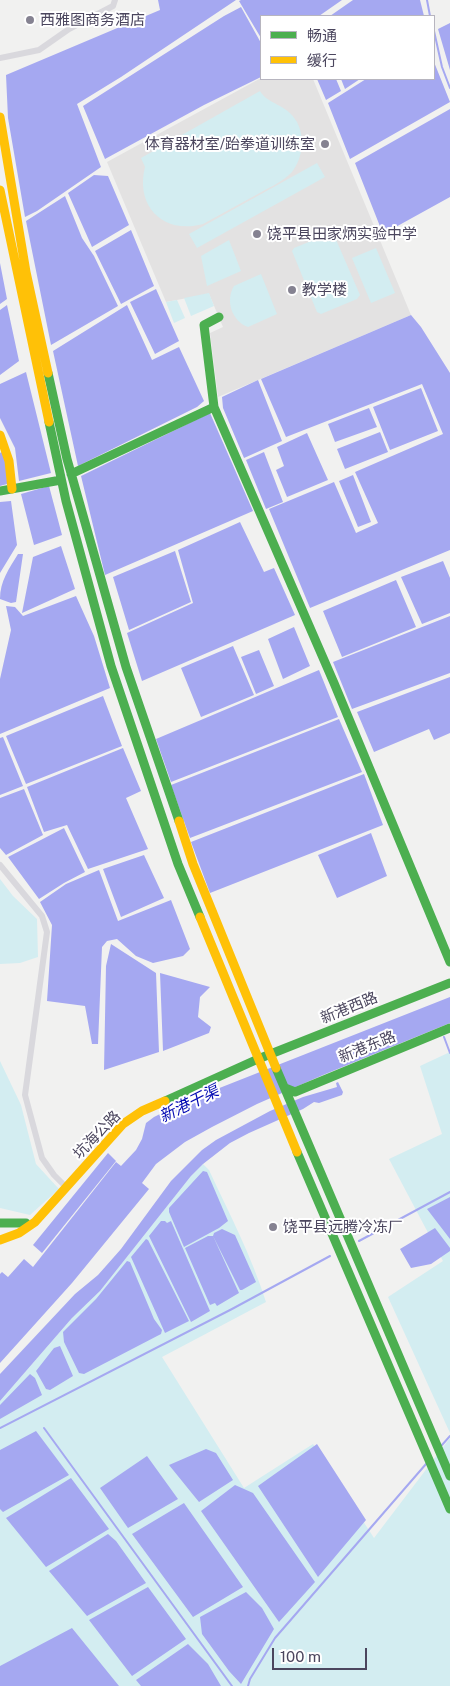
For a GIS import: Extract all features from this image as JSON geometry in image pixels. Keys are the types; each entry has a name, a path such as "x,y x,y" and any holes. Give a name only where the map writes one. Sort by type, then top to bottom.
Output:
{"main road":[{"path":"0,117 26,272 67,459 126,666 193,864 272,1058 290,1094 296,1114 450,1476"},
{"path":"0,190 66,501 111,666 175,854 276,1104 450,1509"},
{"path":"219,318 204,325 214,406 340,695 406,851 450,962"},
{"path":"72,474 214,406"},
{"path":"0,435 12,468 12,490"},
{"path":"57,462 67,459"},
{"path":"0,491 61,480"},
{"path":"66,501 78,498"},
{"name":"新港西路","path":"258,1059 272,1058 450,983"},
{"name":"新港东路","path":"290,1094 450,1028"},
{"name":"坑海公路","path":"0,1240 19,1234 35,1222 124,1124 142,1111 258,1059"},
{"path":"0,1223 26,1223"},
{"path":"345,1263 357,1257"}],"street":[{"path":"0,58 39,50 69,29 113,6 115,0"},
{"path":"0,865 42,916 47,932 25,1095 42,1158 64,1185"}],"shaded area":[{"name":"饶平县田家炳实验中学","path":"260,79 313,80 411,315 218,397 210,333 223,327 209,294 166,302 107,162"},
{"path":"260,91 263,96 288,111 300,128 301,154 292,172 275,185 203,224 176,225 164,221 155,214 148,205 144,194 145,167 141,158"},
{"path":"317,163 325,177 197,248 189,234"},
{"path":"331,233 334,235 360,295 357,299 321,314 317,312 292,251 294,248"},
{"path":"229,240 241,271 207,286 201,256"},
{"path":"376,248 395,293 371,303 352,258"},
{"path":"261,274 277,314 248,327 242,324 234,315 230,304 231,292 234,286"},
{"path":"209,293 214,306 191,316 184,298"},
{"path":"177,300 185,318 174,323 166,302"},
{"path":"0,879 13,896 37,919 38,957 20,963 0,964"},
{"path":"450,1052 450,1433 388,1297 443,1261 389,1159 442,1134 420,1066"},
{"path":"0,1061 21,1105 36,1164 59,1189 30,1215 0,1208"},
{"path":"203,1164 209,1170 240,1235 266,1302 162,1357 244,1488 313,1444 374,1538 450,1438 450,1686 0,1686 0,1401 72,1318 100,1291 191,1176"}],"water":[{"path":"158,0 236,0 77,104 101,167 37,211 25,217 8,118 6,75 160,10"},
{"path":"342,0 320,15 260,15 260,36 239,1"},
{"path":"353,0 420,0 424,15 331,15"},
{"path":"241,7 260,41 260,77 204,105 105,159 83,106"},
{"path":"450,23 450,70 438,29"},
{"path":"435,64 450,102 350,159 328,103 364,80 435,80"},
{"path":"317,80 336,80 341,91 326,100"},
{"path":"341,80 358,80 345,89"},
{"path":"450,109 450,197 383,234 355,163"},
{"path":"94,175 108,176 129,225 92,247 68,193"},
{"path":"65,196 82,238 94,256 118,306 51,345 26,221"},
{"path":"131,230 154,286 121,304 95,251"},
{"path":"0,263 7,299 0,304"},
{"path":"156,289 179,341 155,354 130,302"},
{"path":"7,305 19,361 0,375 0,310"},
{"path":"127,305 152,360 179,347 204,401 197,407 78,466 53,351"},
{"path":"411,315 421,327 450,373 450,550 310,608 269,509 334,482 356,533 378,523 355,472 443,434 422,384 286,437 261,379"},
{"path":"26,372 51,473 19,481 15,448 0,418 0,384"},
{"path":"258,380 282,441 244,458 223,408 222,397"},
{"path":"421,388 438,431 390,450 373,407"},
{"path":"369,408 377,427 335,442 328,424"},
{"path":"210,413 253,511 105,575 81,476"},
{"path":"380,432 388,452 345,469 337,449"},
{"path":"307,433 328,480 287,497 276,470 284,466 277,447"},
{"path":"3,451 10,470 7,484 0,486 0,453"},
{"path":"264,452 283,502 266,509 246,460"},
{"path":"353,475 371,522 358,527 339,481"},
{"path":"49,486 62,535 34,545 21,494"},
{"path":"11,501 17,545 0,573 0,502"},
{"path":"240,522 264,572 274,568 295,615 142,681 127,633 193,603 178,550"},
{"path":"61,546 75,589 22,613 33,557"},
{"path":"175,551 191,602 129,630 113,577"},
{"path":"18,554 23,554 16,602 11,603 0,599 0,593 6,575"},
{"path":"443,561 450,578 450,613 422,624 401,577"},
{"path":"396,580 416,627 342,657 323,611"},
{"path":"76,596 94,636 110,688 0,734 0,679 11,630 6,606 15,607 23,616"},
{"path":"450,616 450,673 352,709 333,662"},
{"path":"294,627 310,666 283,679 268,639"},
{"path":"233,646 254,695 201,717 181,668"},
{"path":"259,650 274,686 256,694 241,657"},
{"path":"319,670 338,717 171,782 156,739"},
{"path":"450,677 450,733 434,740 429,729 374,752 357,712"},
{"path":"103,696 122,746 26,784 6,736"},
{"path":"339,719 362,772 190,838 171,785"},
{"path":"3,737 23,786 0,795 0,738"},
{"path":"123,748 141,791 126,798 148,849 88,869 67,825 44,832 27,787"},
{"path":"364,774 383,825 210,893 191,842"},
{"path":"24,789 43,835 6,855 0,848 0,798"},
{"path":"64,828 85,872 39,899 8,857"},
{"path":"371,833 387,876 337,898 318,855"},
{"path":"144,855 164,898 121,917 103,869"},
{"path":"99,870 118,921 171,900 190,949 183,956 153,963 136,956 117,939 107,941 102,947 98,1044 92,1044 85,1006 47,1001 52,925 40,902 66,884"},
{"path":"111,944 156,973 159,1052 104,1070 106,966"},
{"path":"160,973 210,987 200,997 198,1017 211,1027 209,1033 163,1051"},
{"name":"新港干渠","path":"450,997 450,1023 257,1104 185,1142 156,1164 142,1183 149,1189 72,1283 0,1363 0,1274 2,1272 8,1277 24,1259 33,1267 116,1162 121,1166 136,1150 142,1139 146,1123 184,1102"},
{"path":"338,1082 343,1092 342,1095 319,1103 314,1102 303,1109 249,1133 230,1143 203,1164 191,1176 100,1291 72,1318 0,1401 0,1374 75,1294 98,1275 121,1249 171,1181 202,1150 216,1140 270,1111 303,1097 337,1087 336,1083"},
{"path":"108,1153 116,1161 42,1253 33,1245"},
{"path":"203,1171 207,1172 228,1221 184,1247 169,1208"},
{"path":"450,1197 450,1239 427,1209"},
{"path":"161,1221 167,1223 171,1221 210,1311 191,1322 149,1236"},
{"path":"435,1228 450,1248 450,1251 431,1264 411,1268 400,1249"},
{"path":"222,1229 235,1235 256,1282 242,1290 240,1290 213,1236 214,1233"},
{"path":"208,1236 213,1236 239,1293 217,1306 215,1303 210,1305 185,1248"},
{"path":"146,1239 189,1321 165,1333 131,1257"},
{"path":"127,1261 130,1262 154,1319 162,1330 161,1334 84,1374 79,1373 64,1342 63,1332 96,1299"},
{"path":"60,1346 73,1376 50,1390 46,1389 36,1371 54,1348"},
{"path":"30,1374 35,1378 42,1395 0,1419 0,1405"},
{"path":"36,1431 69,1475 3,1512 0,1509 0,1450"},
{"path":"317,1444 366,1520 318,1577 258,1486"},
{"path":"206,1449 216,1453 233,1480 199,1502 169,1465"},
{"path":"147,1456 178,1499 128,1528 100,1488"},
{"path":"71,1478 109,1529 46,1567 6,1518"},
{"path":"235,1485 253,1493 315,1582 279,1622 201,1511"},
{"path":"184,1503 243,1587 193,1617 132,1534"},
{"path":"108,1534 116,1541 146,1583 87,1616 49,1571"},
{"path":"148,1587 186,1639 132,1676 89,1620"},
{"path":"246,1592 262,1608 274,1629 241,1684 202,1634 200,1617"},
{"path":"72,1628 119,1686 0,1686 0,1666"},
{"path":"188,1644 208,1664 221,1686 141,1686 136,1680"}],"waterway":[{"path":"427,0 430,15"},
{"path":"435,36 442,67 450,88"},
{"path":"444,1037 450,1053"},
{"path":"359,1241 450,1192"},
{"path":"0,1428 232,1309 330,1256"},
{"path":"44,1428 232,1686"},
{"path":"442,1445 450,1436"},
{"path":"248,1686 250,1679 275,1638 426,1464"}],"traffic: fast":[{"path":"71,474 214,407 204,325 219,317"},
{"path":"48,373 67,459 126,667 179,821"},
{"path":"214,407 334,683 450,962"},
{"path":"49,422 66,501 111,666 178,864 200,917"},
{"path":"0,491 61,480"},
{"path":"165,1101 258,1059 450,983"},
{"path":"285,1088 295,1092 450,1028"},
{"path":"276,1068 450,1476"},
{"path":"297,1152 450,1509"},
{"path":"0,1223 26,1223"}],"traffic: slow":[{"path":"0,117 26,272 48,373"},
{"path":"0,190 49,422"},
{"path":"0,435 9,461 12,489"},
{"path":"179,821 193,864 276,1068"},
{"path":"200,917 297,1152"},
{"path":"0,1240 19,1233 35,1222 123,1124 142,1111 165,1101"}],"place":[{"name":"西雅图商务酒店","path":"30,20"},
{"name":"体育器材室/跆拳道训练室","path":"325,144"},
{"name":"饶平县田家炳实验中学","path":"257,234"},
{"name":"教学楼","path":"292,290"},
{"name":"饶平县远腾冷冻厂","path":"273,1227"}]}
